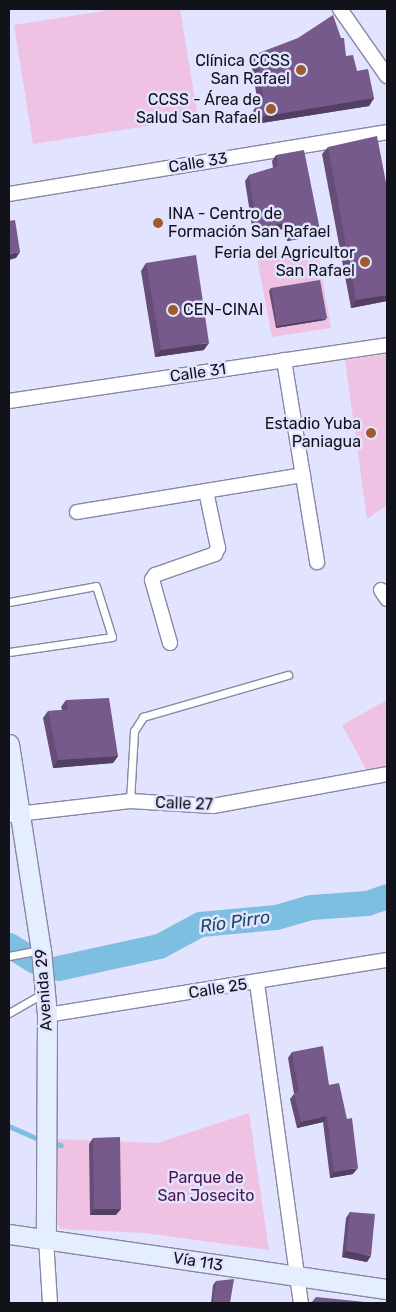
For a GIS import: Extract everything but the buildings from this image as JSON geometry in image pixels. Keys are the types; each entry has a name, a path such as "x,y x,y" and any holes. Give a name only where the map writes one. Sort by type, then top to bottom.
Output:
{"main road":[{"name":"Avenida 29","path":"9,744 14,814 41,950 46,992 46,1239"},
{"name":"Vía 113","path":"9,1234 387,1289"}],"street":[{"path":"340,9 387,76"},
{"name":"Calle 33","path":"9,194 387,132"},
{"name":"Calle 31","path":"9,401 387,345"},
{"path":"284,360 317,562"},
{"path":"77,512 303,475"},
{"path":"170,643 152,580 156,575 215,554 218,548 206,491"},
{"name":"Calle 27","path":"14,814 130,801 213,806 387,774"},
{"name":"Calle 25","path":"47,1015 257,983 387,960"},
{"path":"257,983 301,1303"},
{"path":"46,1239 50,1303"}],"lane":[{"path":"9,602 96,586 112,637 9,652"},
{"path":"130,801 134,730 143,717 288,675"},
{"path":"9,956 41,950"},
{"path":"9,1013 46,992"}],"green space":[{"path":"116,9 180,9 198,118 33,144 14,25"},
{"path":"317,248 331,328 272,337 257,259"},
{"name":"Estadio Yuba Paniagua","path":"387,354 387,505 367,519 345,360"},
{"path":"387,700 387,766 367,771 342,725"},
{"name":"Parque de San Josecito","path":"249,1113 269,1250 145,1233 61,1229 55,1222 55,1139 158,1143"}],"waterway":[{"name":"Río Pirro","path":"58,968 159,946 200,924 276,917 311,907 367,903 387,896"},
{"name":"Río Pirro","path":"9,945 35,961"},
{"name":"Río Pirro","path":"9,953 17,949"},
{"path":"9,1126 42,1141"},
{"path":"52,1143 61,1145"}],"place":[{"name":"Clínica CCSS San Rafael","path":"301,70"},
{"name":"CCSS - Área de Salud San Rafael","path":"271,109"},
{"name":"INA - Centro de Formación San Rafael","path":"158,223"},
{"name":"Feria del Agricultor San Rafael","path":"365,262"},
{"name":"CEN-CINAI","path":"173,310"},
{"name":"Estadio Yuba Paniagua","path":"371,433"}]}
